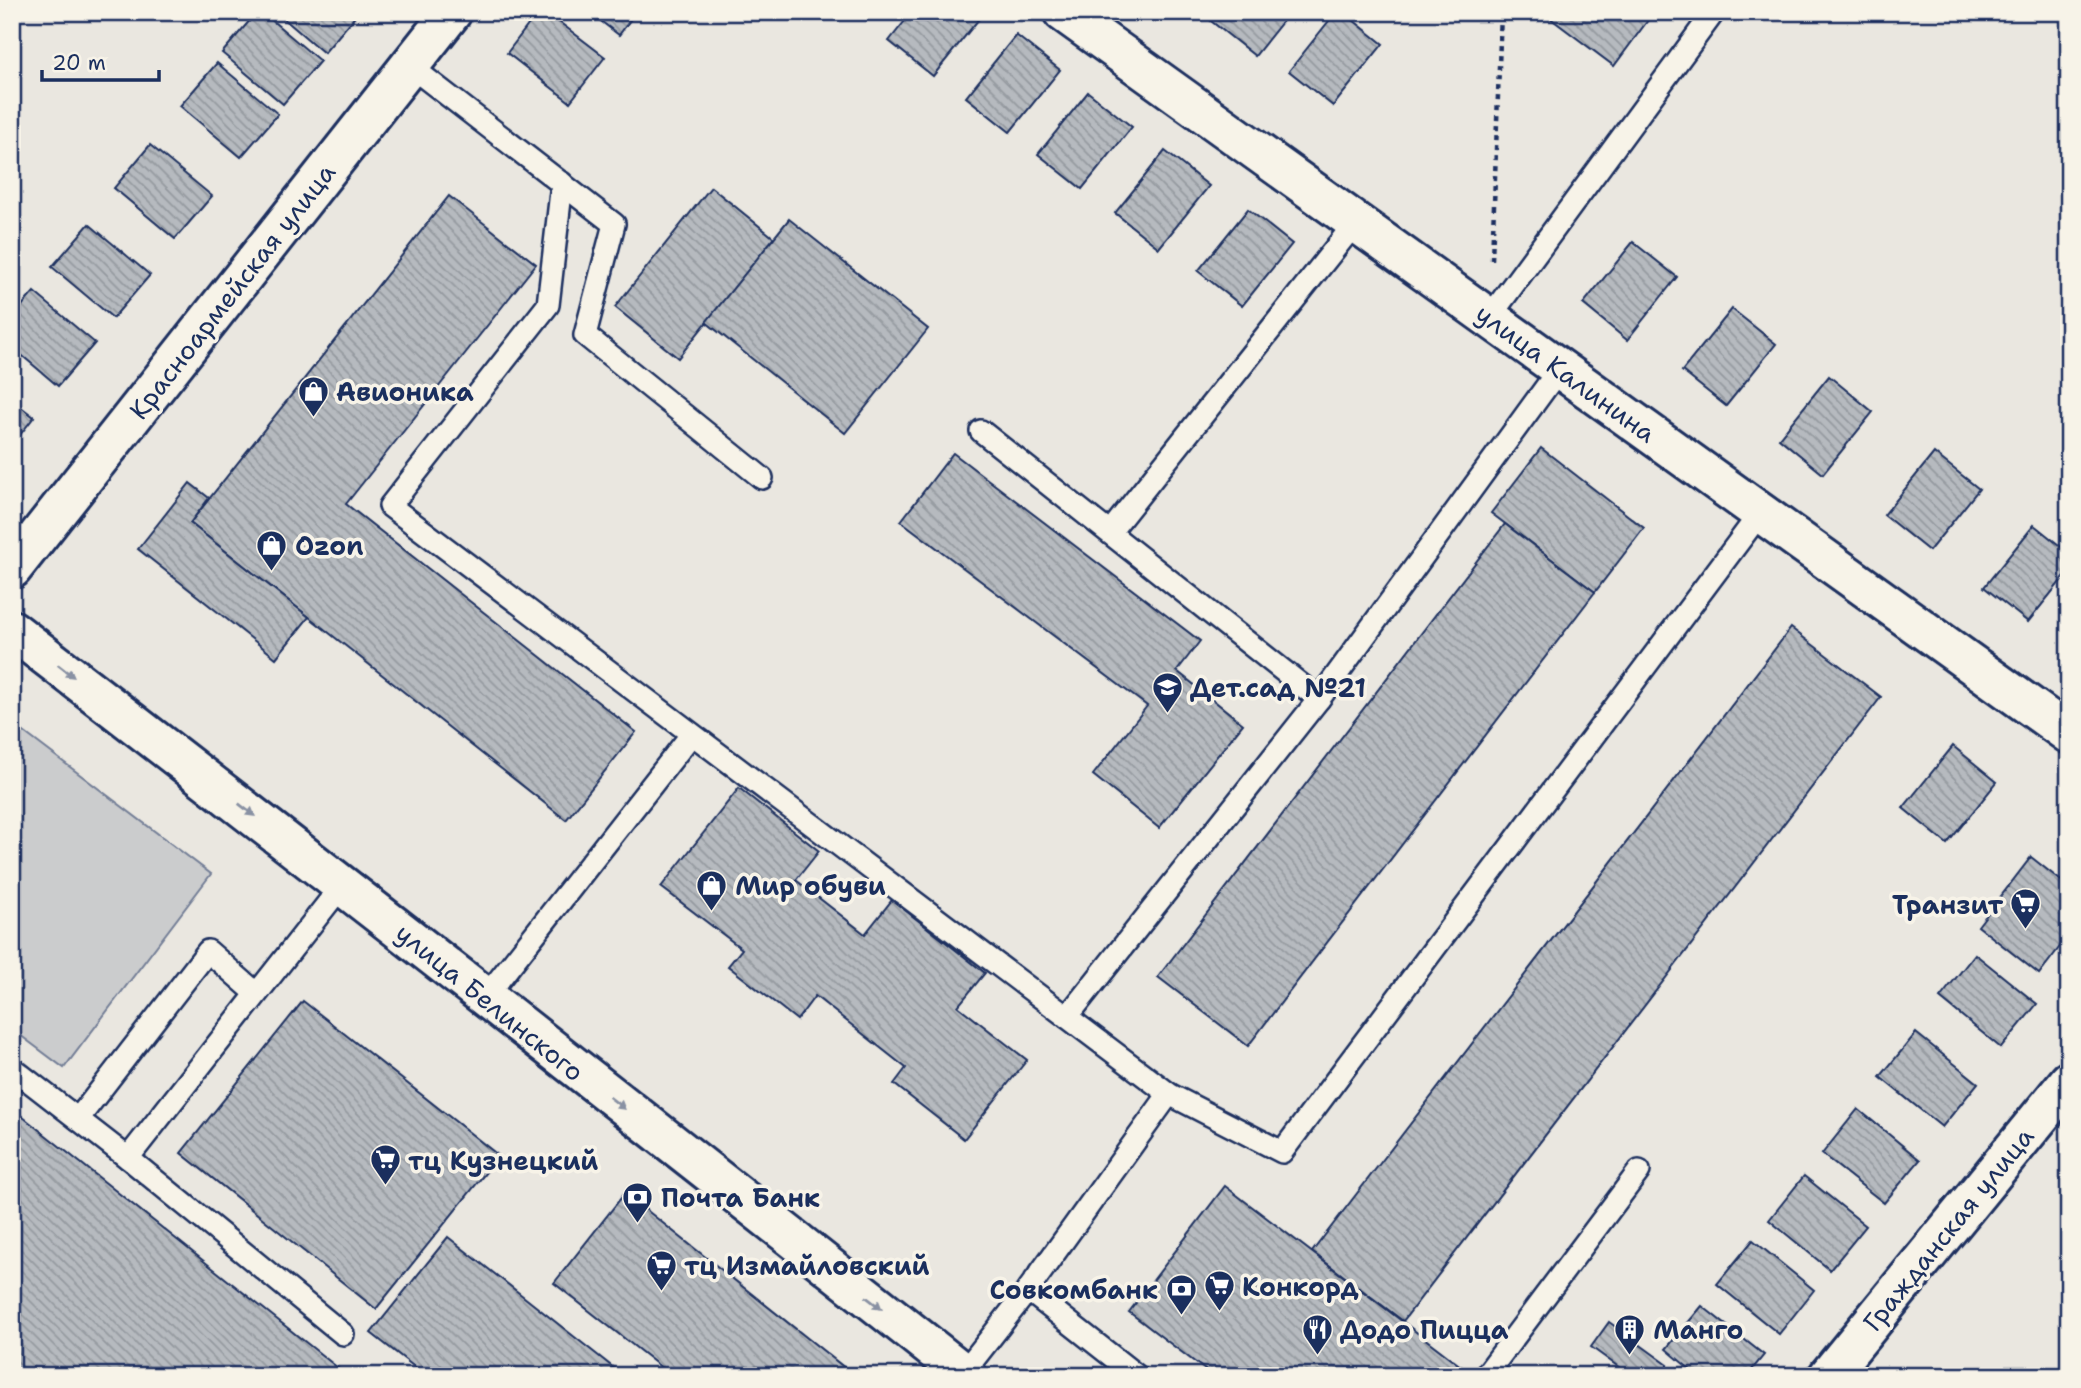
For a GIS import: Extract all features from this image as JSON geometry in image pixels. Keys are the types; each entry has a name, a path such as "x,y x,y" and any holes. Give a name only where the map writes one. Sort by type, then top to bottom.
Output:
{"street":[{"name":"Красноармейская улица","path":"12,569 452,12"},
{"name":"улица Калинина","path":"1063,12 2069,734"},
{"name":"улица Белинского","path":"12,630 343,884 484,999 965,1374"},
{"name":"Гражданская улица","path":"1828,1376 2069,1081"}],"lane":[{"path":"1489,318 1714,12"},
{"path":"410,66 614,224 585,335 762,478"},
{"path":"562,183 548,305 390,506 1170,1094 1282,1152 1761,512"},
{"path":"1110,532 1356,222"},
{"path":"1067,1017 1320,699 1560,368"},
{"path":"981,431 1320,699"},
{"path":"484,999 691,735"},
{"path":"128,1158 343,884"},
{"path":"78,1119 208,951 256,993"},
{"path":"12,1068 128,1158 343,1334"},
{"path":"965,1374 1170,1094"},
{"path":"1485,1376 1639,1171"},
{"path":"1028,1290 1137,1376"}],"path":[{"path":"1489,318 1501,12"}],"shaded area":[{"path":"12,723 211,874 64,1068 12,1029"}],"building":[{"path":"257,12 262,12 320,61 283,104 222,53"},
{"path":"276,12 359,12 324,53"},
{"path":"538,12 546,12 605,57 570,102 507,53"},
{"path":"589,12 636,12 619,35"},
{"path":"912,12 983,14 933,76 889,41"},
{"path":"1218,12 1290,12 1255,56 1211,21"},
{"path":"1336,12 1343,12 1383,44 1333,106 1289,71"},
{"path":"1542,12 1654,12 1614,66"},
{"path":"1016,35 1060,70 1010,132 966,97"},
{"path":"217,63 278,114 241,157 180,106"},
{"path":"1088,92 1132,127 1082,189 1038,154"},
{"path":"150,145 212,196 175,239 114,188"},
{"path":"1165,151 1209,186 1159,248 1115,213"},
{"path":"711,187 774,238 678,358 615,307"},
{"path":"449,196 536,264 346,504 636,732 566,820 190,523"},
{"path":"1248,209 1292,244 1242,306 1198,271"},
{"path":"789,219 928,329 845,433 706,322"},
{"path":"89,224 150,275 113,318 52,267"},
{"path":"1633,242 1677,277 1627,340 1583,304"},
{"path":"34,292 95,343 58,386 12,347 12,317"},
{"path":"1732,309 1776,344 1726,406 1682,371"},
{"path":"1829,376 1873,412 1823,474 1779,438"},
{"path":"12,400 34,417 12,445"},
{"path":"1541,448 1644,528 1595,592 1491,513"},
{"path":"953,453 1200,641 1177,671 1243,724 1159,828 1093,775 1147,706 901,521"},
{"path":"1934,453 1979,489 1929,551 1884,515"},
{"path":"190,483 209,498 190,523 309,617 276,658 138,549"},
{"path":"1505,524 1595,592 1248,1046 1158,977"},
{"path":"2034,525 2069,553 2069,571 2028,622 1984,587"},
{"path":"1791,628 1881,697 1403,1321 1312,1252"},
{"path":"1953,746 1997,782 1947,844 1903,808"},
{"path":"739,788 819,851 796,880 865,934 892,900 985,973 958,1006 1027,1060 964,1139 894,1084 906,1068 815,996 797,1020 728,966 742,949 661,887"},
{"path":"2031,857 2069,887 2069,935 2039,974 1978,926"},
{"path":"1975,954 2037,1004 2001,1048 1940,998"},
{"path":"303,1001 499,1156 376,1309 181,1153"},
{"path":"1916,1033 1978,1083 1942,1127 1880,1077"},
{"path":"1858,1109 1920,1160 1884,1203 1822,1154"},
{"path":"18,1113 348,1376 12,1376 12,1120"},
{"path":"1804,1176 1866,1226 1830,1270 1769,1220"},
{"path":"1225,1186 1462,1367 1456,1376 1213,1376 1129,1312"},
{"path":"625,1193 855,1376 672,1376 554,1283"},
{"path":"448,1237 624,1376 504,1376 498,1371 494,1376 426,1376 371,1333"},
{"path":"1753,1240 1814,1290 1779,1334 1717,1284"},
{"path":"1702,1306 1764,1355 1747,1376 1698,1376 1666,1349"},
{"name":"Манго","path":"1609,1322 1668,1365 1660,1376 1631,1376 1591,1347"}],"place":[{"name":"Авионика","path":"313,418"},
{"name":"Ozon","path":"272,572"},
{"name":"Дет.сад №21","path":"1167,714"},
{"name":"Мир обуви","path":"712,912"},
{"name":"Транзит","path":"2026,931"},
{"name":"тц Кузнецкий","path":"385,1187"},
{"name":"Почта Банк","path":"638,1224"},
{"name":"тц Измайловский","path":"661,1292"},
{"name":"Конкорд","path":"1219,1313"},
{"name":"Совкомбанк","path":"1181,1316"},
{"name":"Додо Пицца","path":"1317,1356"},
{"name":"Манго","path":"1630,1356"}]}
